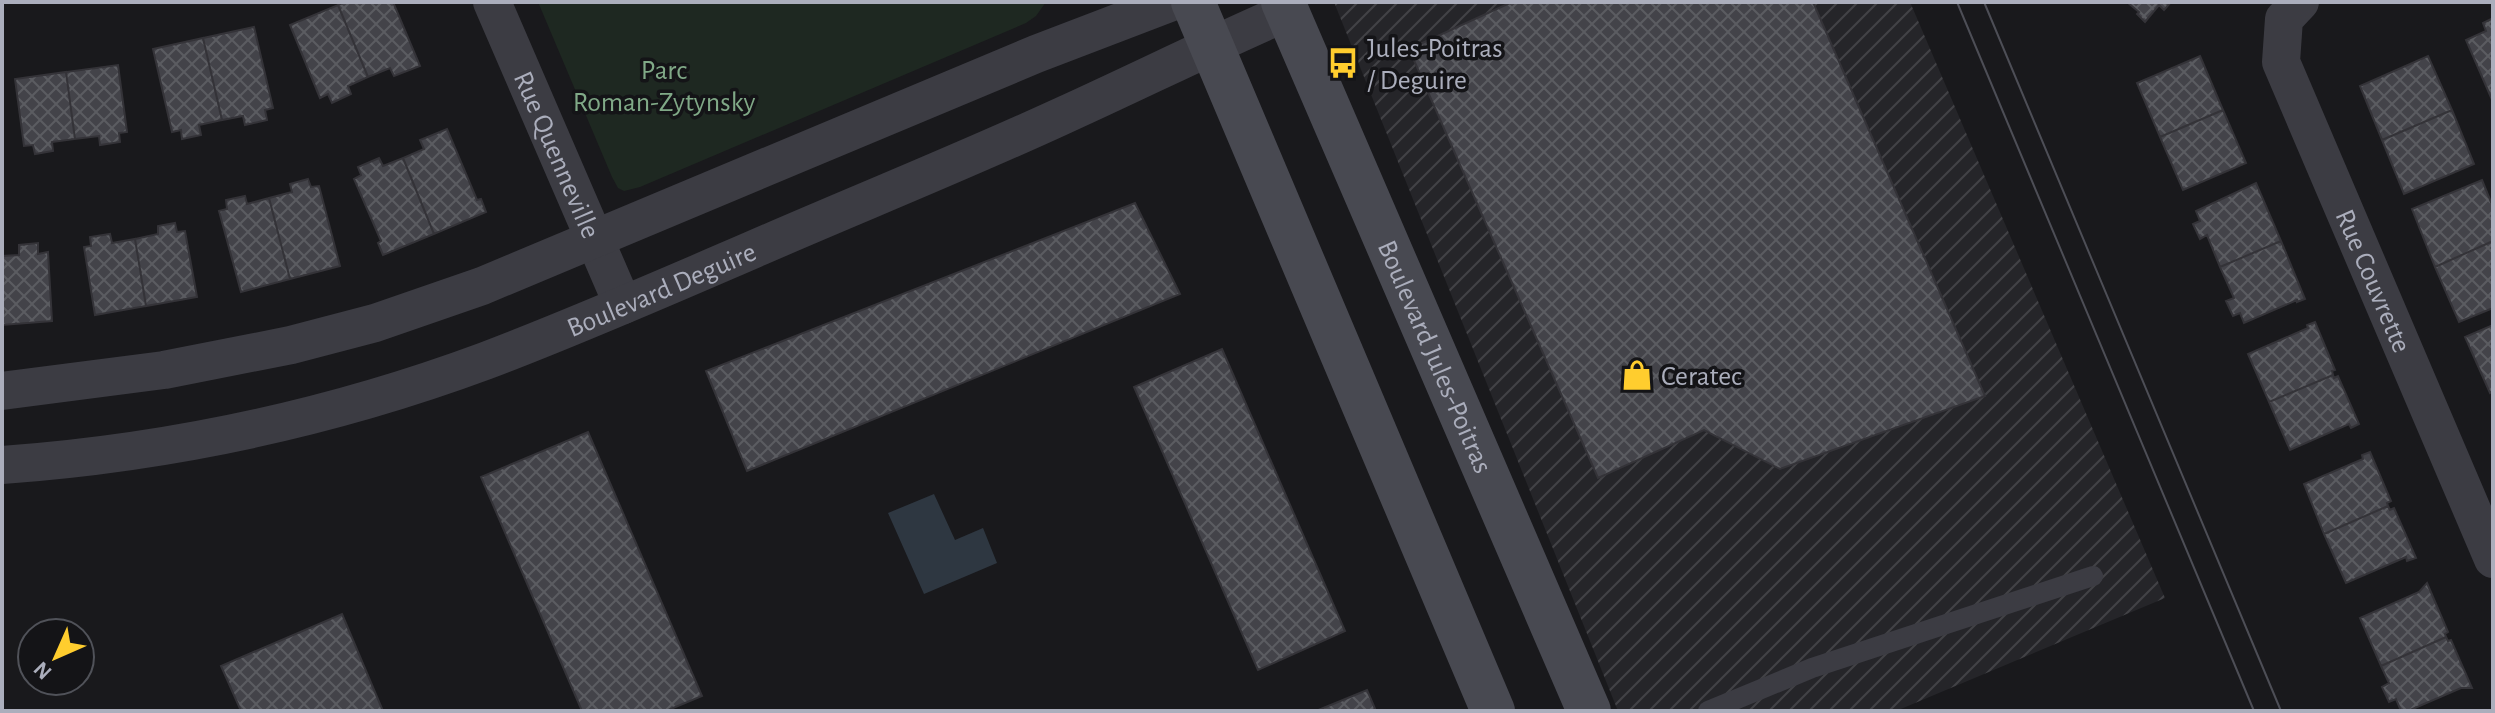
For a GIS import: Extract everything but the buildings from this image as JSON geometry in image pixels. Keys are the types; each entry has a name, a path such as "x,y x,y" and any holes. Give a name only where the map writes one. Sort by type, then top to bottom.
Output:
{"street":[{"name":"Rue Quenneville","path":"492,2 623,305"},
{"path":"2,391 164,370 291,345 375,323 482,286 1036,54 1172,2"},
{"path":"1193,2 1493,711"},
{"name":"Rue Couvrette","path":"2300,2 2284,19 2281,62 2493,559"},
{"name":"Boulevard Deguire","path":"2,465 81,459 191,442 336,408 484,362 1062,116 1285,7"},
{"name":"Boulevard Jules-Poitras","path":"1285,7 1589,711"}],"lane":[{"path":"1708,711 1812,668 2093,576"}],"shaded area":[{"path":"1334,2 1910,2 2165,598 1896,711 1618,711"},
{"path":"934,494 955,540 983,528 997,563 924,594 888,513"}],"green space":[{"name":"Parc Roman-Zytynsky","path":"538,2 1046,2 1036,16 1026,23 640,187 624,191 618,188 612,177"}],"tram line":[{"path":"1957,2 2254,711"},
{"path":"1984,2 2281,711"}],"place":[{"name":"Jules-Poitras / Deguire","path":"1343,63"},
{"name":"Ceratec","path":"1637,375"}]}
